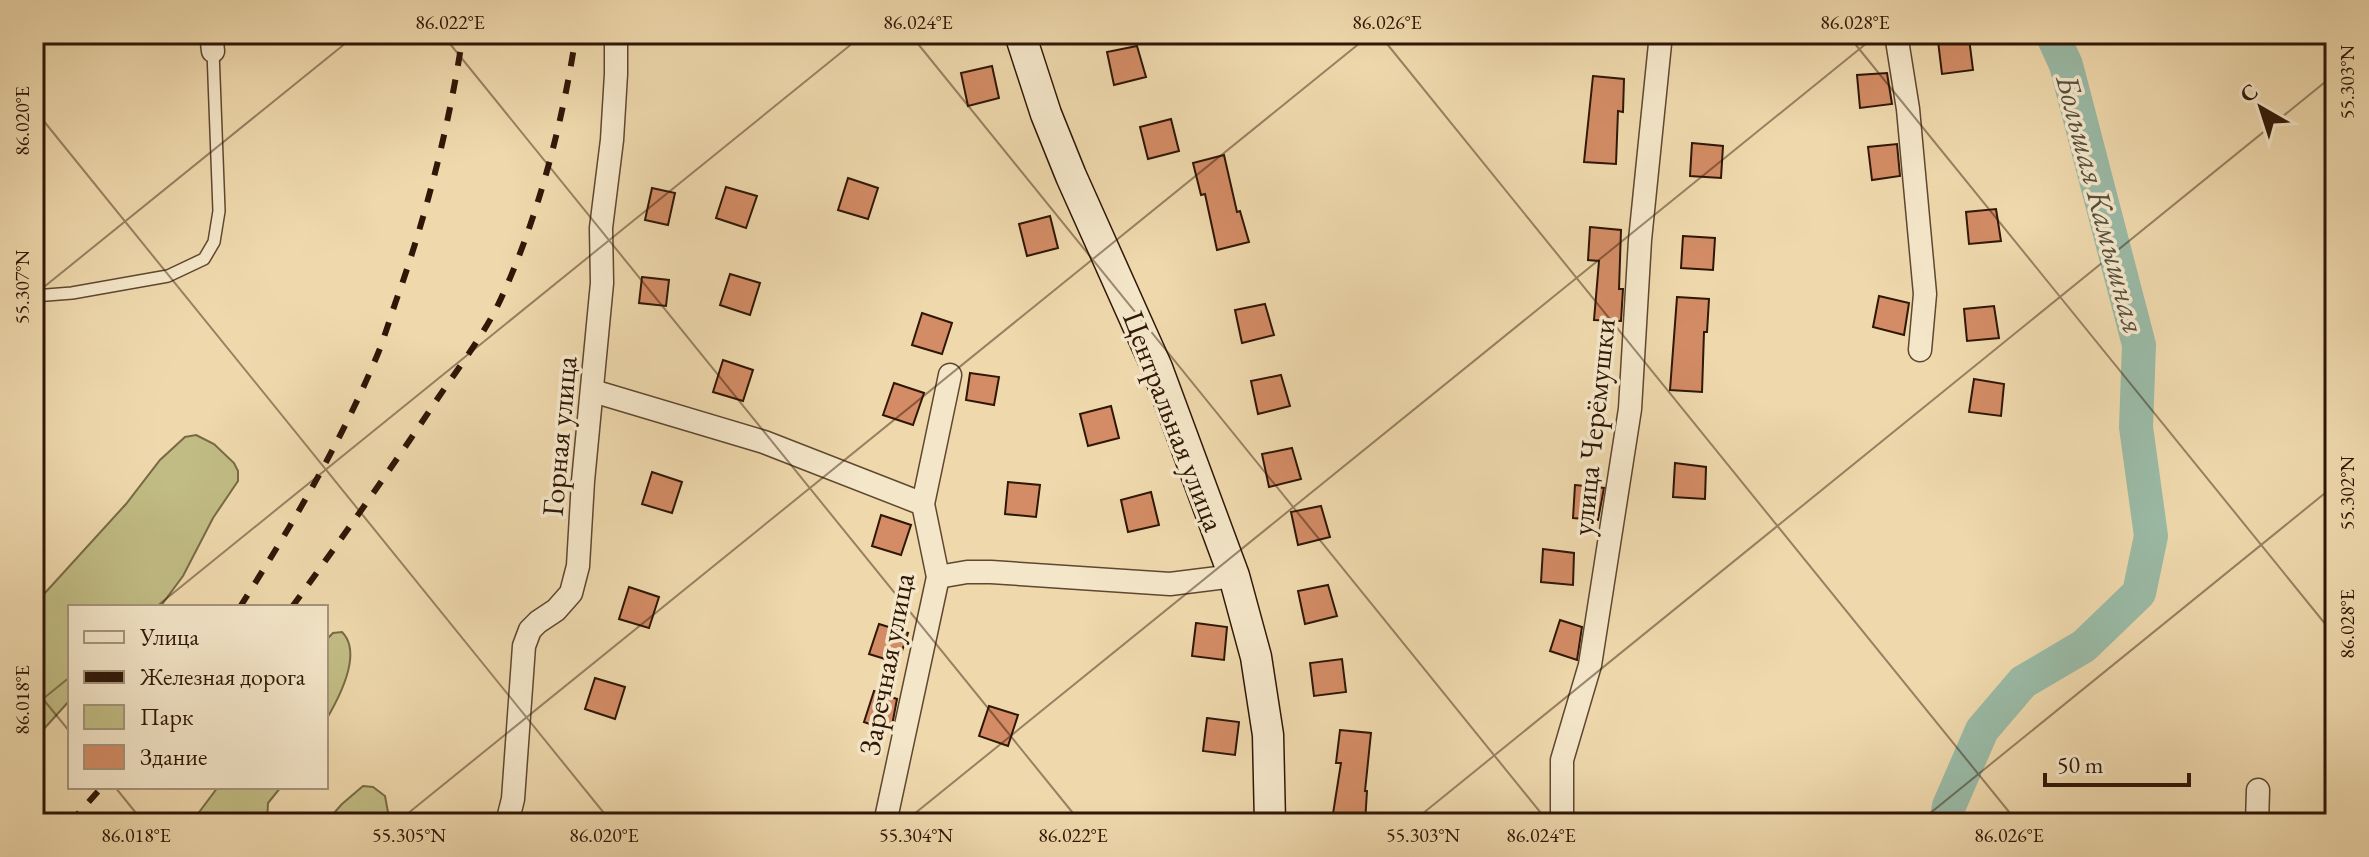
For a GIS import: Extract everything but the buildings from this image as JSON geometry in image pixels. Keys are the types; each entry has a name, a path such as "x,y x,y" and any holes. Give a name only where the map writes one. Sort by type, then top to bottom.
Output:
{"street":[{"name":"Горная улица","path":"507,823 513,799 524,646 530,630 556,610 576,582 602,283 601,228 612,140 616,34"},
{"name":"Центральная улица","path":"1020,34 1071,176 1157,368 1234,576 1256,657 1268,735 1270,823"},
{"name":"улица Черёмушки","path":"1562,823 1562,760 1590,665 1630,409 1640,240 1661,34"},
{"path":"1896,34 1908,109 1925,294 1920,350"},
{"name":"Заречная улица","path":"885,823 938,577 923,504 950,375"},
{"path":"593,391 764,442 923,504"},
{"path":"938,577 991,572 1170,584 1234,576"},
{"path":"2257,823 2258,790"}],"lane":[{"path":"34,296 72,293 168,276 204,259 214,242 219,211 212,42"}],"green space":[{"path":"196,435 214,444 234,463 238,481 213,518 183,576 161,605 68,605 68,702 34,740 34,605 126,504 160,460 185,437"},
{"path":"342,632 348,641 350,663 328,716 328,638 333,633"},
{"path":"363,786 373,787 385,796 390,823 325,823 342,804"},
{"path":"216,789 279,789 268,803 267,823 191,823"}],"waterway":[{"name":"Большая Камышная","path":"1946,823 1949,806 1982,730 2023,682 2084,646 2139,593 2151,536 2136,427 2139,345 2066,65 2052,34"}],"railway":[{"path":"241,605 315,482 379,351 429,194 452,99 463,34"},
{"path":"293,605 477,342 497,307 524,243 546,174 564,103 576,34"},
{"path":"70,823 100,789"}]}
